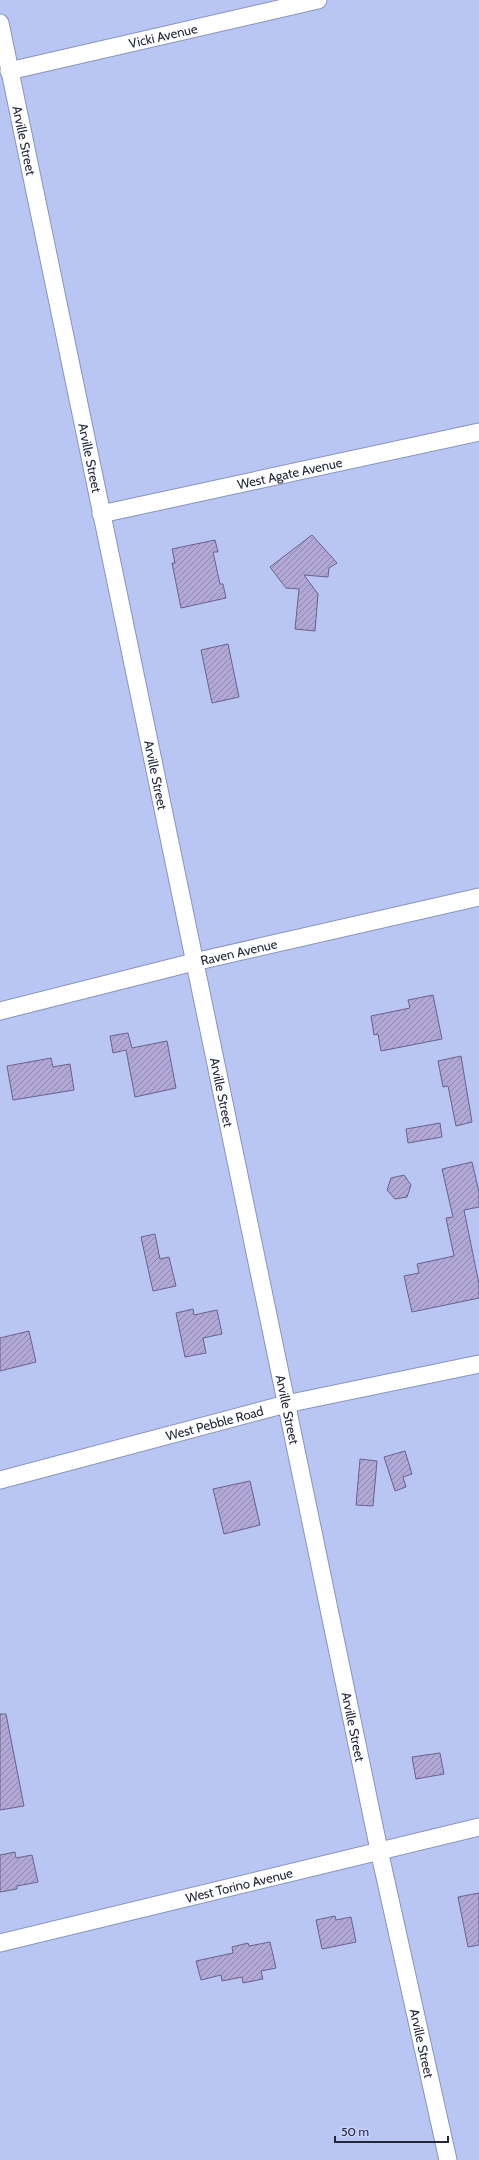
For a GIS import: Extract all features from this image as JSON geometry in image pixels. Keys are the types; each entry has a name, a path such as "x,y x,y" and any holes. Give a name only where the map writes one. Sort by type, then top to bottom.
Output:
{"street":[{"name":"Vicki Avenue","path":"9,71 318,0"},
{"name":"Arville Street","path":"0,23 379,1850 448,2160"},
{"name":"West Agate Avenue","path":"101,514 479,432"},
{"name":"Raven Avenue","path":"0,1011 194,962 479,897"},
{"name":"West Pebble Road","path":"0,1480 286,1404 479,1364"},
{"name":"West Torino Avenue","path":"0,1943 479,1827"}],"building":[{"path":"312,535 337,563 329,568 328,577 304,575 318,594 315,631 295,629 299,589 286,588 270,567"},
{"path":"215,540 218,552 213,552 220,584 223,584 226,598 181,608 172,563 175,563 172,549"},
{"path":"228,644 239,697 212,703 201,650"},
{"path":"433,995 442,1039 381,1051 378,1034 374,1035 371,1016 410,1008 408,1000"},
{"path":"128,1033 132,1048 167,1041 176,1088 135,1097 126,1050 113,1053 110,1036"},
{"path":"461,1056 472,1122 456,1126 448,1086 443,1087 438,1061"},
{"path":"51,1058 53,1067 70,1064 74,1090 13,1100 7,1066"},
{"path":"440,1123 442,1137 408,1143 406,1129"},
{"path":"472,1162 479,1192 479,1207 464,1210 479,1284 479,1298 412,1312 404,1276 419,1273 417,1264 454,1256 446,1218 453,1217 442,1169"},
{"path":"404,1175 411,1185 407,1197 395,1199 387,1190 391,1178"},
{"path":"155,1234 160,1259 169,1257 176,1286 153,1291 141,1237"},
{"path":"193,1309 194,1315 217,1310 222,1334 203,1338 206,1353 185,1357 176,1313"},
{"path":"29,1331 36,1362 0,1371 0,1338"},
{"path":"405,1451 412,1474 403,1477 406,1487 395,1491 384,1457"},
{"path":"360,1459 377,1461 373,1506 356,1505"},
{"path":"250,1481 260,1525 224,1534 213,1489"},
{"path":"0,1714 6,1714 24,1806 0,1810"},
{"path":"440,1753 444,1774 416,1779 412,1757"},
{"path":"15,1852 16,1858 32,1855 38,1882 17,1886 17,1889 0,1892 0,1855"},
{"path":"479,1893 479,1945 468,1947 458,1897"},
{"path":"335,1916 336,1920 351,1917 356,1942 322,1949 316,1920"},
{"path":"270,1942 276,1968 261,1971 263,1979 243,1983 242,1977 222,1981 221,1975 201,1980 196,1961 233,1953 232,1947 248,1943 249,1946"}]}
